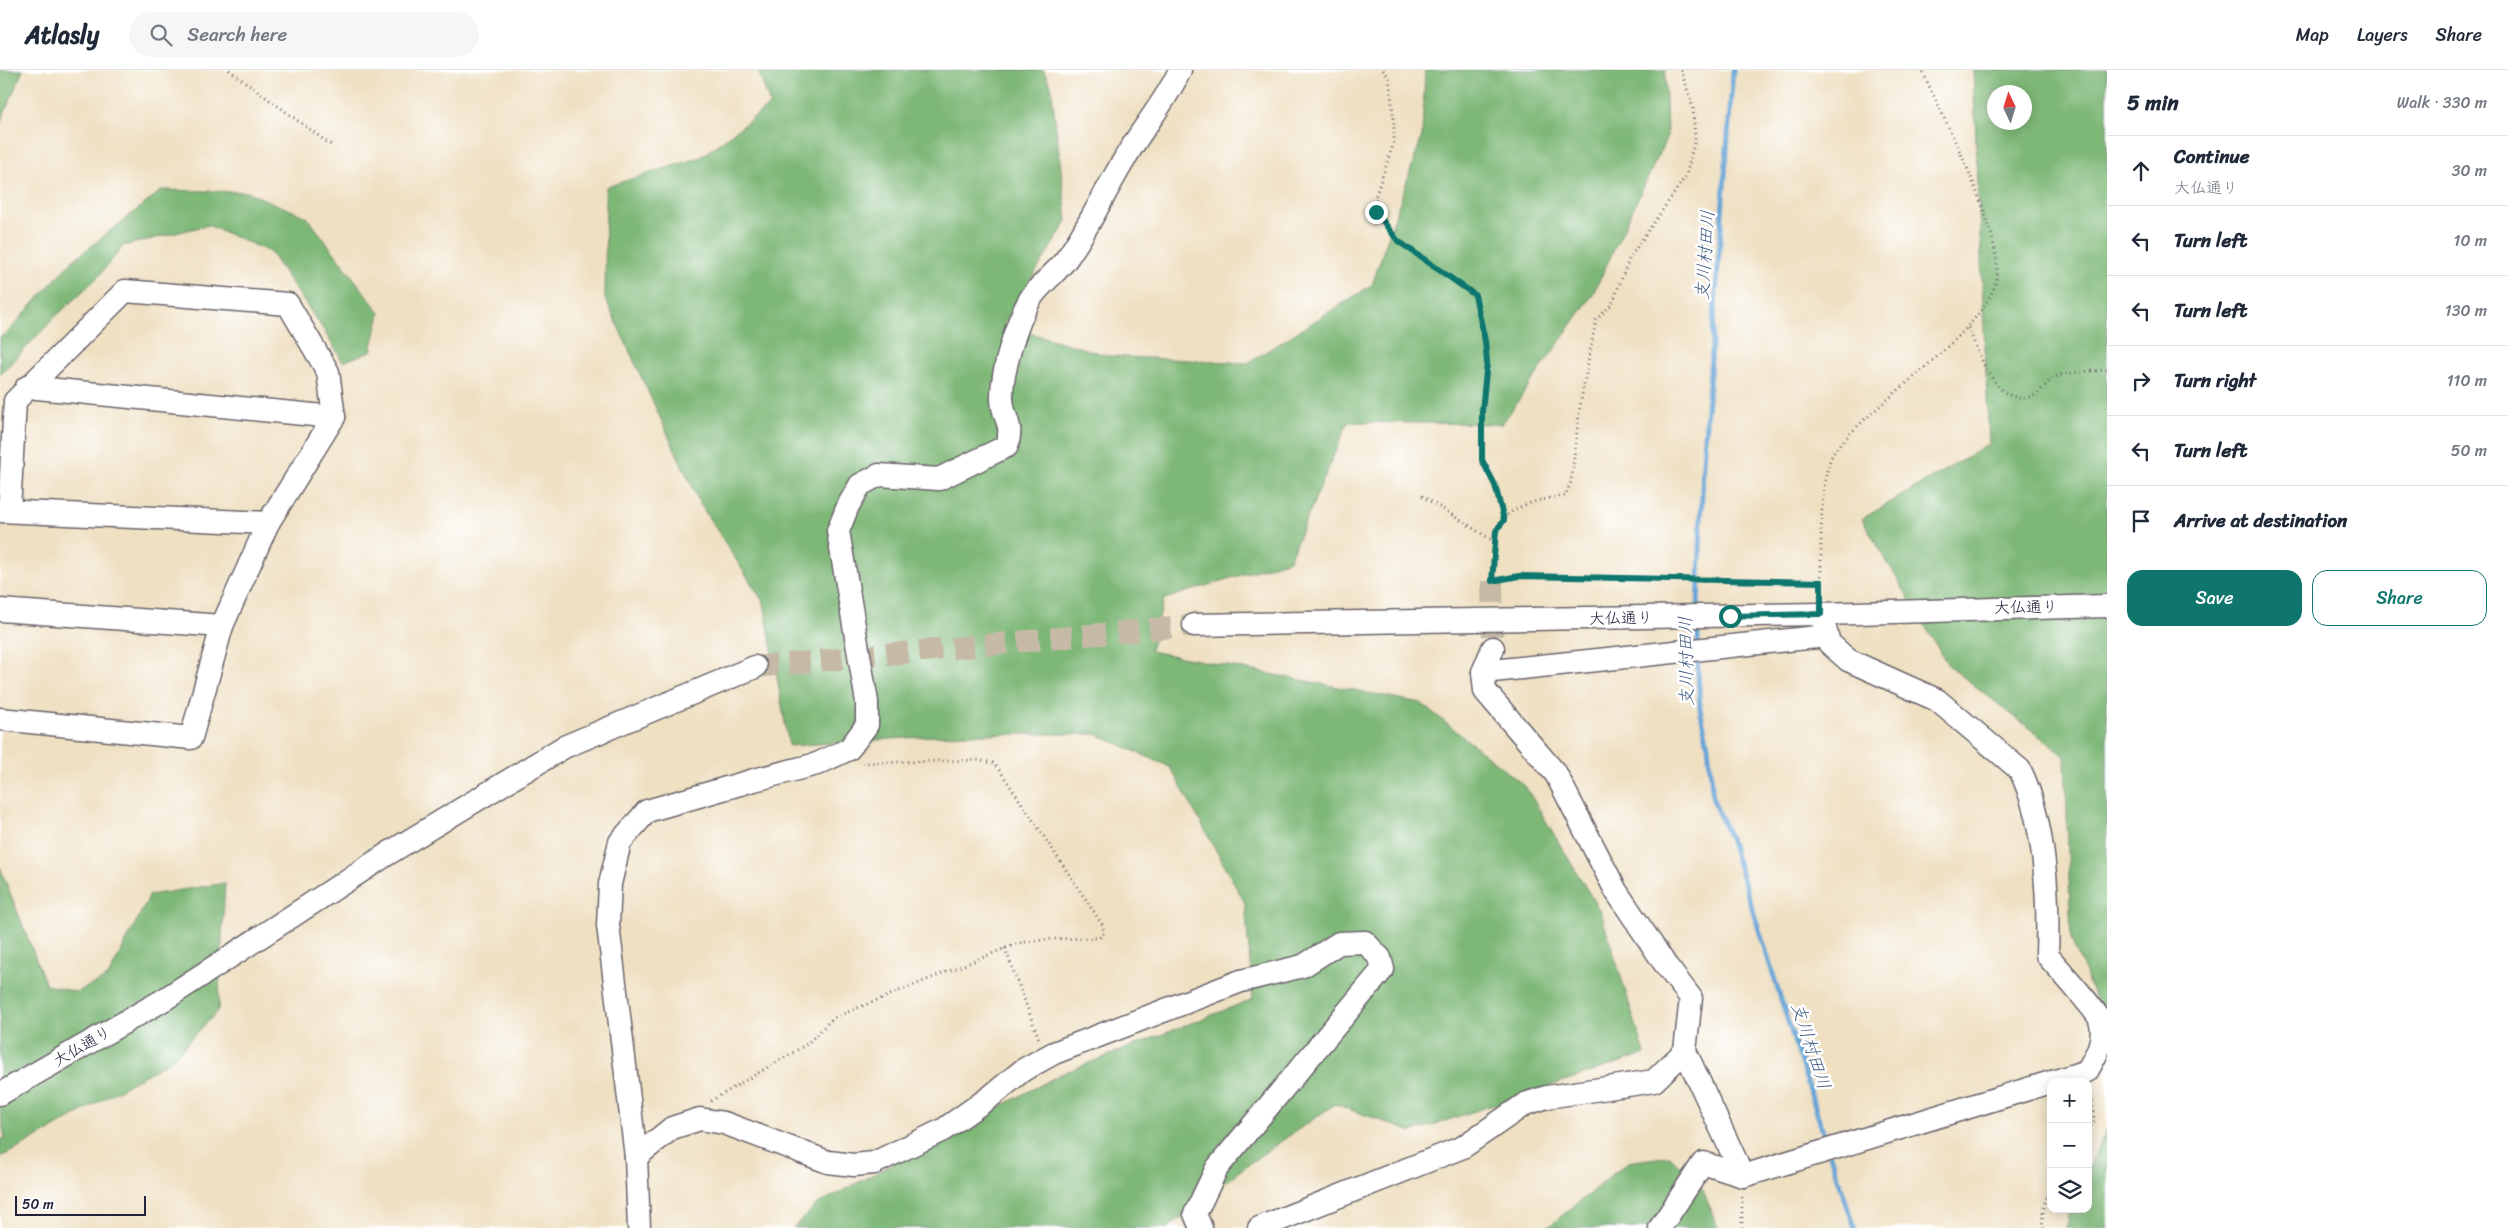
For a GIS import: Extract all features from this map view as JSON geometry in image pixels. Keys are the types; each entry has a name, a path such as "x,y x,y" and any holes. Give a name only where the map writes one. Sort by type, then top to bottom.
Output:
{"street":[{"path":"639,1228 636,1157 608,925 610,884 620,842 647,811 817,764 850,749 867,725 867,702 838,531 848,506 860,485 879,475 939,479 1007,446 1011,431 1002,400 1004,378 1011,349 1030,300 1065,261 1087,229 1124,159 1172,88 1180,70"},
{"path":"0,719 191,738 222,626 268,523 334,418 328,372 288,304 125,291 15,401 5,511 268,523"},
{"path":"27,387 334,418"},
{"name":"大仏通り","path":"1194,625 1730,616 2107,606"},
{"path":"0,610 222,626"},
{"path":"1821,614 1829,643 1848,660 1937,700 2020,770 2028,786 2037,824 2048,908 2047,955 2100,1019 2102,1037 2099,1050 2087,1071 2065,1078"},
{"path":"1484,672 1827,636"},
{"path":"1493,648 1484,672 1486,691 1556,774 1616,891 1665,964 1691,998 1685,1051 1743,1176"},
{"name":"大仏通り","path":"0,1094 165,999 389,853 564,747 755,667"},
{"path":"636,1157 672,1128 700,1119 724,1123 828,1162 854,1165 874,1163 942,1130 990,1097 1023,1070 1046,1057 1241,981 1303,966 1339,943 1365,942 1380,958 1383,969 1217,1168 1195,1214 1200,1228"},
{"path":"1259,1228 1463,1147 1525,1104 1547,1097 1654,1081 1685,1051"},
{"path":"1660,1228 1703,1163 1743,1176 2047,1084"}],"path":[{"path":"229,70 331,145"},
{"path":"1383,70 1390,77 1394,142 1376,195 1376,212 1398,241 1475,295 1485,341 1487,362 1482,411 1482,460 1495,485 1504,520"},
{"path":"1681,70 1693,108 1695,139 1686,176 1630,258 1612,304 1596,320 1580,406 1571,482 1565,496 1529,502 1504,520 1496,531 1492,581 1519,576 1821,582"},
{"path":"1821,614 1824,477 1833,453 1859,425 1968,328 1985,306 1997,276 1993,239 1970,177 1922,70"},
{"path":"1968,328 1996,387 2006,394 2019,398 2034,396 2054,377 2107,370"},
{"path":"1422,496 1495,542"},
{"path":"692,1121 700,1109 727,1090 807,1044 833,1018 1018,943 1052,939 1085,940 1099,938 1104,933 1102,924 1001,772 992,763 980,760 857,764"},
{"path":"1004,948 1046,1057"},
{"path":"2087,1071 2095,1120 2092,1124"},
{"path":"1742,1228 1743,1176"},
{"path":"2043,1228 2042,1223 2047,1199"}],"green space":[{"path":"0,70 23,70 0,123"},
{"path":"758,70 1043,70 1051,85 1067,221 1003,325 1109,356 1248,363 1372,285 1422,136 1425,70 1665,70 1667,137 1593,294 1502,424 1348,422 1289,560 1164,599 1150,651 1421,703 1525,786 1601,913 1645,1054 1412,1132 1335,1104 1247,1165 1168,1228 793,1228 816,1205 1061,1074 1253,999 1245,903 1170,767 1096,734 963,734 789,746 764,603 700,504 605,298 606,187 701,157 770,105"},
{"path":"1973,70 2107,70 2107,1028 2071,939 2065,756 1948,665 1862,519 1989,444"},
{"path":"162,190 247,192 307,217 380,313 371,351 343,362 323,329 270,252 208,225 123,246 98,277 55,317 0,375 0,337 7,333 70,263"},
{"path":"0,867 46,985 77,992 108,977 150,895 225,883 218,1011 171,1060 21,1147 0,1157 0,1140 5,1138 0,1112"},
{"path":"2107,1129 2107,1228 2066,1228 2068,1213 2092,1213 2092,1161"},
{"path":"1670,1156 1702,1188 1718,1228 1547,1228 1628,1162"}],"waterway":[{"name":"支川村田川","path":"1698,609 1703,463 1733,70"},
{"name":"支川村田川","path":"1698,620 1698,644"},
{"name":"支川村田川","path":"1697,655 1700,709 1708,745 1713,800 1730,838 1827,1145"},
{"name":"支川村田川","path":"1830,1155 1855,1228"}],"tunnel":[{"path":"1492,581 1493,648"},
{"path":"755,667 1194,625"}],"route":[{"path":"1376,212 1398,241 1475,295 1485,341 1487,362 1482,411 1482,460 1495,485 1504,520 1496,531 1492,581 1519,576 1612,576 1821,582 1821,614 1730,616"}]}
